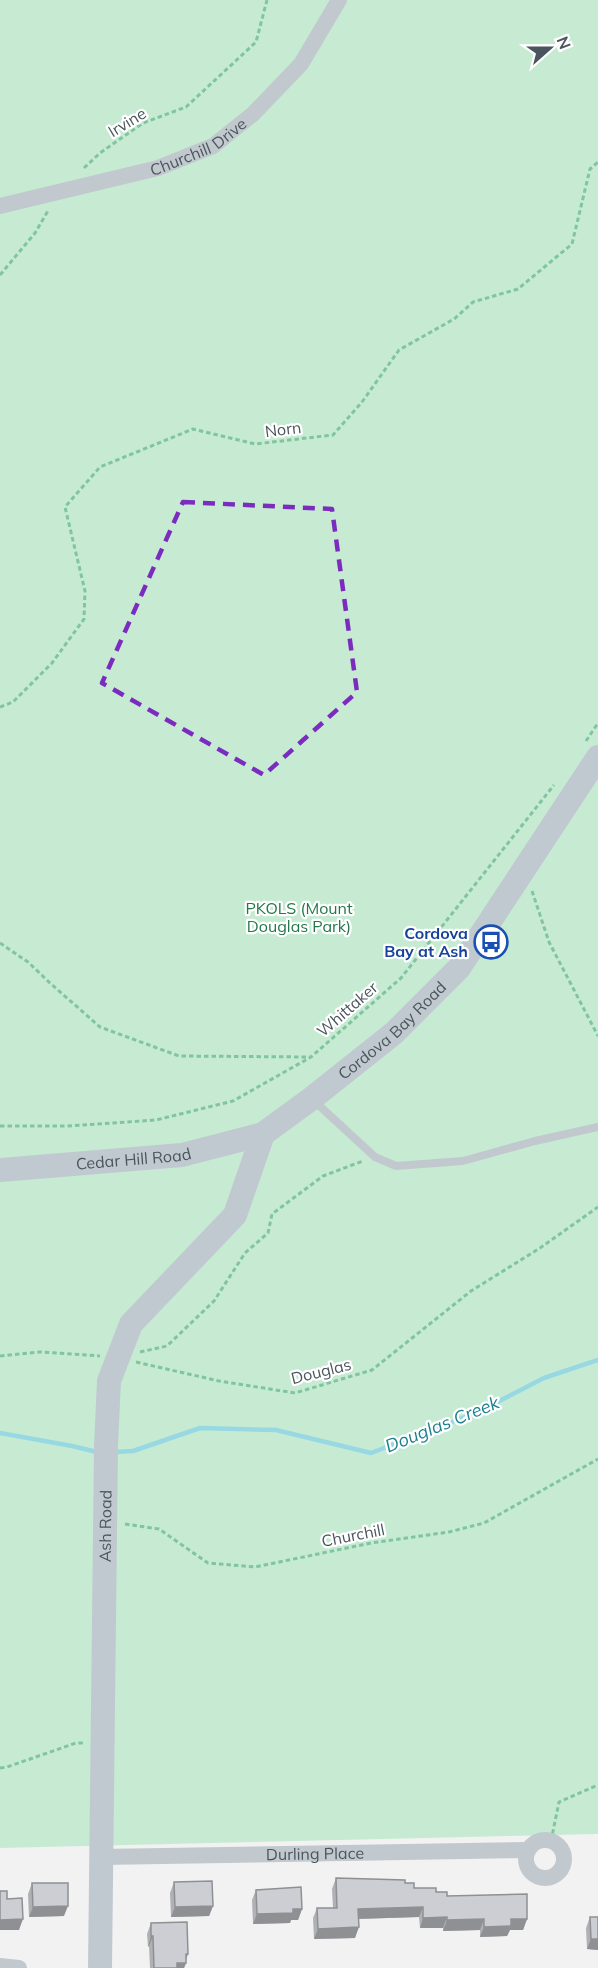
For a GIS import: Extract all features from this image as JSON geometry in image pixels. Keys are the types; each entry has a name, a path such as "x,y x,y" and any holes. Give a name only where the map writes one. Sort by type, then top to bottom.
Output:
{"main road":[{"name":"Cordova Bay Road","path":"263,1134 394,1033 459,968 525,868 590,752"},
{"name":"Cedar Hill Road","path":"0,1170 182,1155 263,1134"},
{"name":"Ash Road","path":"100,1968 106,1457 109,1381 131,1324 235,1215 263,1134"}],"street":[{"name":"Churchill Drive","path":"0,206 158,168 213,146 253,114 301,64 339,0"},
{"name":"Durling Place","path":"101,1857 528,1850 538,1841 551,1841"},
{"path":"528,1850 527,1862 532,1873 550,1878 560,1871 565,1860 561,1848 551,1841"},
{"path":"0,1966 19,1968"}],"lane":[{"path":"311,1099 375,1157 396,1166 463,1161 535,1141 598,1127"}],"path":[{"name":"Irvine","path":"84,169 100,153 143,123 186,107 256,42 267,0"},
{"name":"Norn","path":"0,707 13,702 52,663 84,619 85,591 65,507 100,467 193,429 255,444 333,435 362,402 399,350 454,319 473,302 518,289 572,244 590,169 598,162"},
{"path":"0,275 35,233 59,192"},
{"path":"590,752 598,723"},
{"name":"Whittaker","path":"0,1126 67,1126 156,1120 233,1101 311,1058 401,978 557,782"},
{"path":"508,844 525,868 549,942 598,1036"},
{"path":"0,943 28,962 100,1027 179,1056 311,1058"},
{"path":"118,1358 167,1346 214,1301 245,1253 268,1233 272,1214 323,1176 375,1157"},
{"name":"Douglas","path":"0,1356 40,1352 118,1358 219,1382 295,1393 372,1370 471,1291 540,1248 598,1206"},
{"name":"Churchill","path":"106,1520 159,1529 208,1563 255,1567 371,1543 449,1532 484,1523 598,1459"},
{"path":"0,1768 76,1743 103,1742"},
{"path":"551,1841 559,1802 598,1785"}],"highlighted area":[{"path":"183,502 332,509 357,692 264,775 102,683"}],"green space":[{"name":"PKOLS (Mount Douglas Park)","path":"0,0 598,0 598,1834 0,1848"}],"building":[{"path":"336,1878 405,1880 405,1883 414,1883 414,1888 436,1888 436,1892 447,1892 447,1896 527,1894 527,1919 511,1919 511,1926 484,1927 484,1919 423,1918 423,1907 358,1909 359,1927 318,1929 317,1908 337,1908"},
{"path":"212,1881 213,1906 175,1907 174,1882"},
{"path":"32,1883 68,1883 68,1906 33,1907"},
{"path":"301,1887 302,1909 293,1909 293,1913 257,1914 256,1890"},
{"path":"0,1891 7,1891 7,1899 22,1898 23,1919 0,1920"},
{"path":"590,1917 598,1917 598,1939 591,1939"},
{"path":"187,1922 186,1963 177,1963 177,1968 154,1968 151,1923"}],"waterway":[{"name":"Douglas Creek","path":"115,1452 133,1451 200,1428 276,1430 371,1453 478,1412 544,1378 598,1360"},
{"name":"Douglas Creek","path":"0,1433 97,1452"}],"place":[{"name":"Cordova Bay at Ash","path":"491,942"}]}
